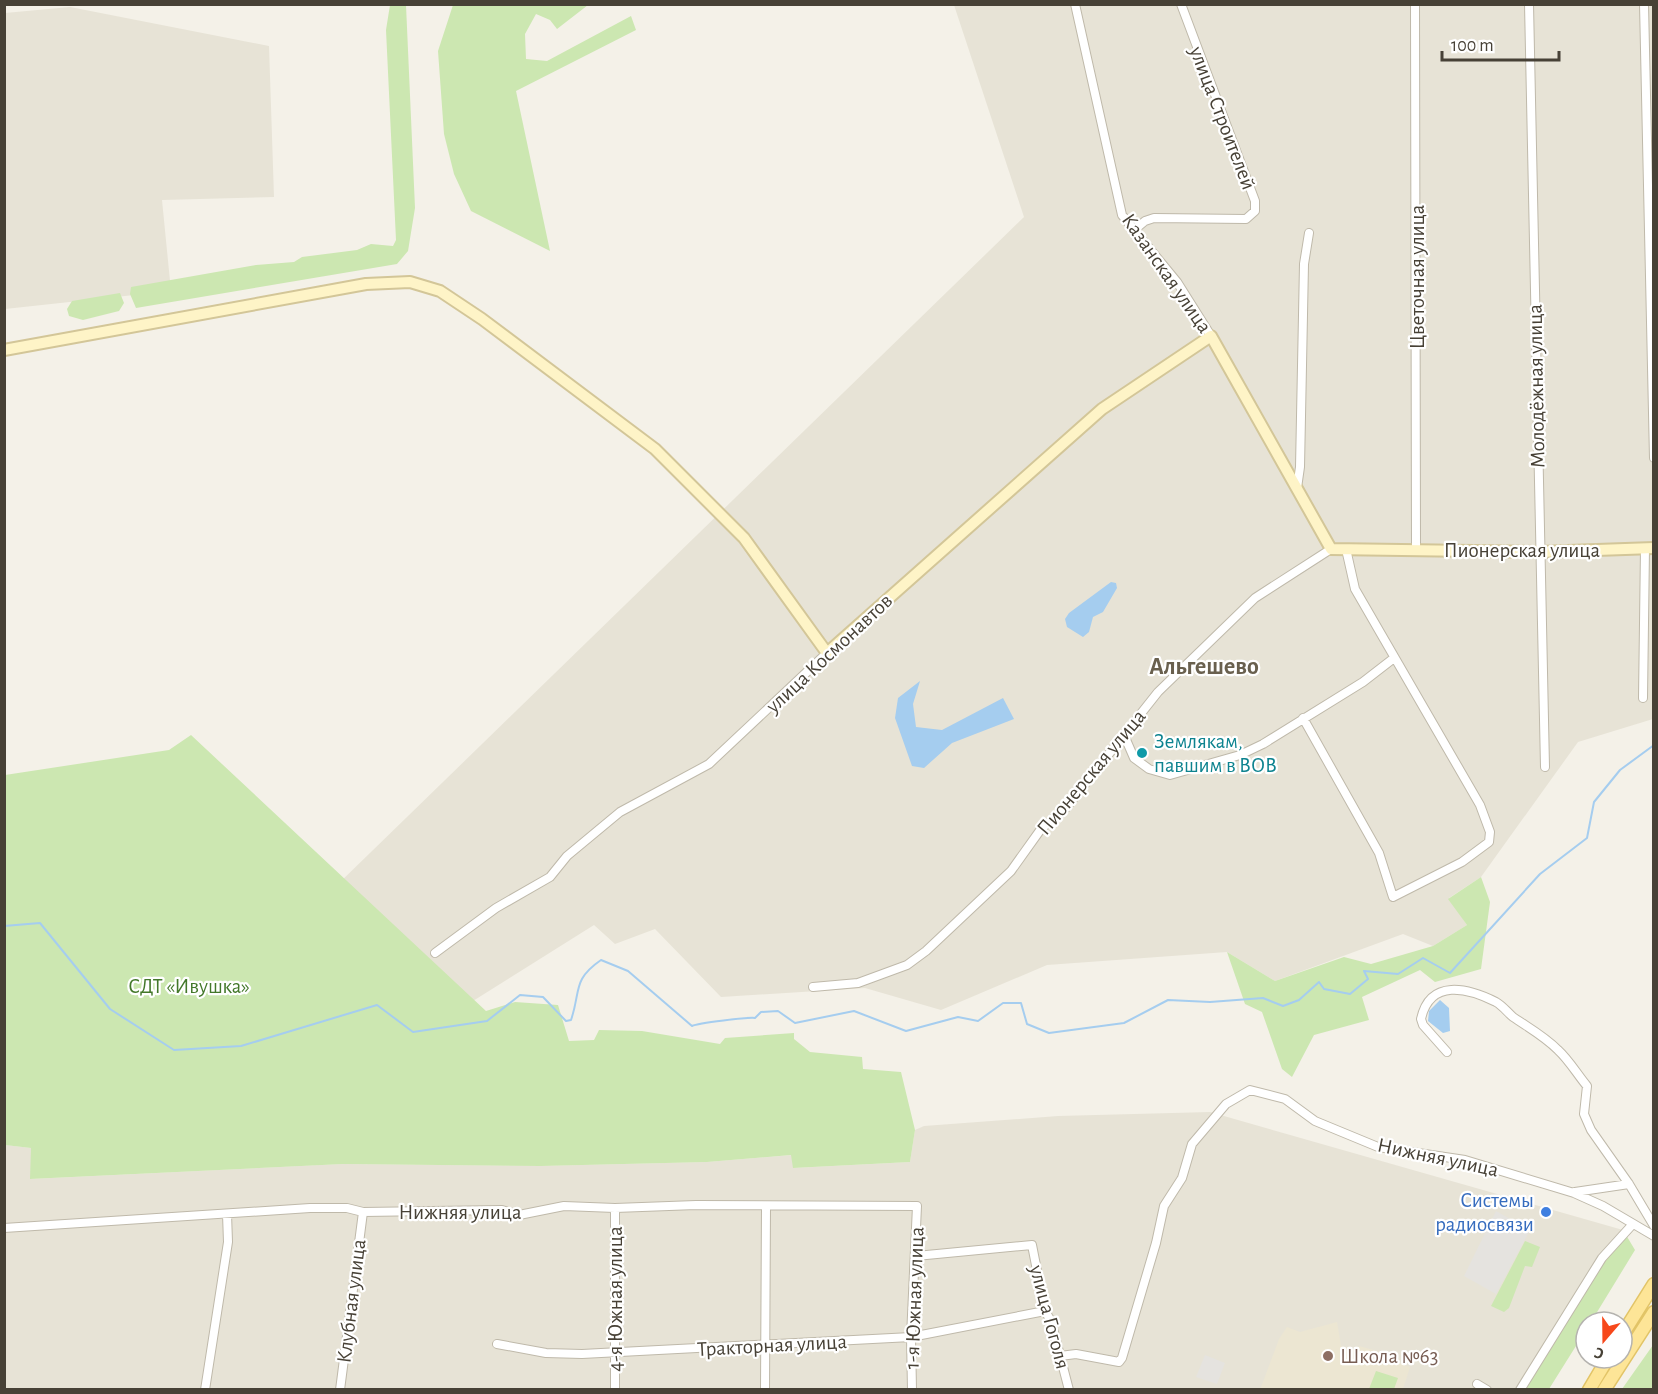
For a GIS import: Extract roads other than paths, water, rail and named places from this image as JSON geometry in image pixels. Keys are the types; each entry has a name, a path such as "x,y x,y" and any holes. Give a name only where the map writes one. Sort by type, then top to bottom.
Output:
{"main road":[{"path":"1634,1315 1653,1284"},
{"path":"1604,1389 1653,1312"},
{"path":"1589,1389 1601,1370"}],"street":[{"name":"Казанская улица","path":"1075,4 1122,215 1177,282 1211,336 1330,549"},
{"name":"улица Строителей","path":"1133,231 1145,221 1154,218 1246,219 1255,211 1255,201 1181,4"},
{"name":"Цветочная улица","path":"1415,4 1416,550"},
{"name":"Молодёжная улица","path":"1528,4 1545,767"},
{"path":"1644,4 1653,458"},
{"path":"1297,489 1300,467 1304,264 1309,233"},
{"path":"5,348 366,284 410,282 424,284 440,291 482,319 655,449 744,538 827,653"},
{"name":"улица Космонавтов","path":"435,953 496,908 550,877 567,856 620,812 709,764 827,653 1102,409 1211,336"},
{"name":"Пионерская улица","path":"813,987 858,983 907,965 926,951 1011,871 1041,829 1066,808 1158,692 1255,598 1330,549 1539,552 1649,548"},
{"path":"1643,698 1649,548"},
{"path":"1303,718 1379,853 1393,897 1462,862 1485,847 1490,838 1486,818 1354,589 1346,549"},
{"path":"1124,735 1134,758 1149,769 1170,775 1240,755 1363,682 1394,658"},
{"path":"1448,1052 1423,1025 1421,1019 1434,997 1442,990 1460,989 1497,1002 1512,1016 1537,1031 1560,1052 1587,1086 1584,1114 1591,1130 1629,1184 1653,1226"},
{"name":"Нижняя улица","path":"1060,1356 1076,1353 1119,1362 1122,1358 1156,1243 1164,1206 1182,1178 1192,1144 1226,1104 1250,1090 1285,1099 1315,1121 1378,1147 1465,1160 1574,1192 1653,1235"},
{"path":"1574,1192 1629,1184"},
{"name":"Нижняя улица","path":"4,1228 310,1208 347,1208 363,1212 502,1210 519,1215 552,1207 917,1206"},
{"name":"1-я Южная улица","path":"912,1389 911,1337 917,1206"},
{"path":"765,1389 766,1207"},
{"name":"4-я Южная улица","path":"615,1208 615,1389"},
{"name":"Клубная улица","path":"340,1389 363,1212"},
{"path":"205,1389 228,1242 227,1214"},
{"path":"1520,1389 1602,1258 1632,1225"},
{"name":"улица Гоголя","path":"916,1256 1032,1245 1044,1311 1051,1321 1069,1389"},
{"name":"Тракторная улица","path":"498,1344 546,1353 765,1346 911,1337 1044,1311"},
{"path":"1477,1384 1487,1389"}],"water":[{"path":"1111,582 1116,583 1117,588 1103,612 1093,617 1089,632 1083,637 1067,627 1065,619 1069,613"},
{"path":"920,681 913,704 916,727 942,730 1003,698 1014,719 952,743 924,768 912,766 895,718 898,698"},
{"path":"1440,1000 1449,1008 1450,1031 1443,1033 1428,1021 1429,1011"}],"waterway":[{"path":"4,926 40,923 110,1009 174,1050 241,1046 377,1005 413,1032 487,1021 520,995 543,997 566,1021 571,1020 581,980 601,960 628,971 692,1026 724,1020 755,1018 761,1012 778,1011 795,1023 854,1011 906,1031 958,1017 978,1021 1003,1003 1021,1003 1027,1024 1049,1033 1124,1023 1168,1000 1210,1002 1263,998 1283,1006 1299,1000 1319,982 1324,989 1350,994 1368,979 1364,971 1398,974 1423,958 1450,973 1540,874 1587,838 1594,802 1620,770 1654,745"}],"place":[{"name":"Землякам, павшим в ВОВ","path":"1142,753"},
{"name":"Системы радиосвязи","path":"1546,1212"},
{"name":"Школа №63","path":"1328,1356"}],"district":[{"name":"Альгешево","path":"1204,666"}],"park label":[{"name":"СДТ «Ивушка»","path":"189,986"}]}
